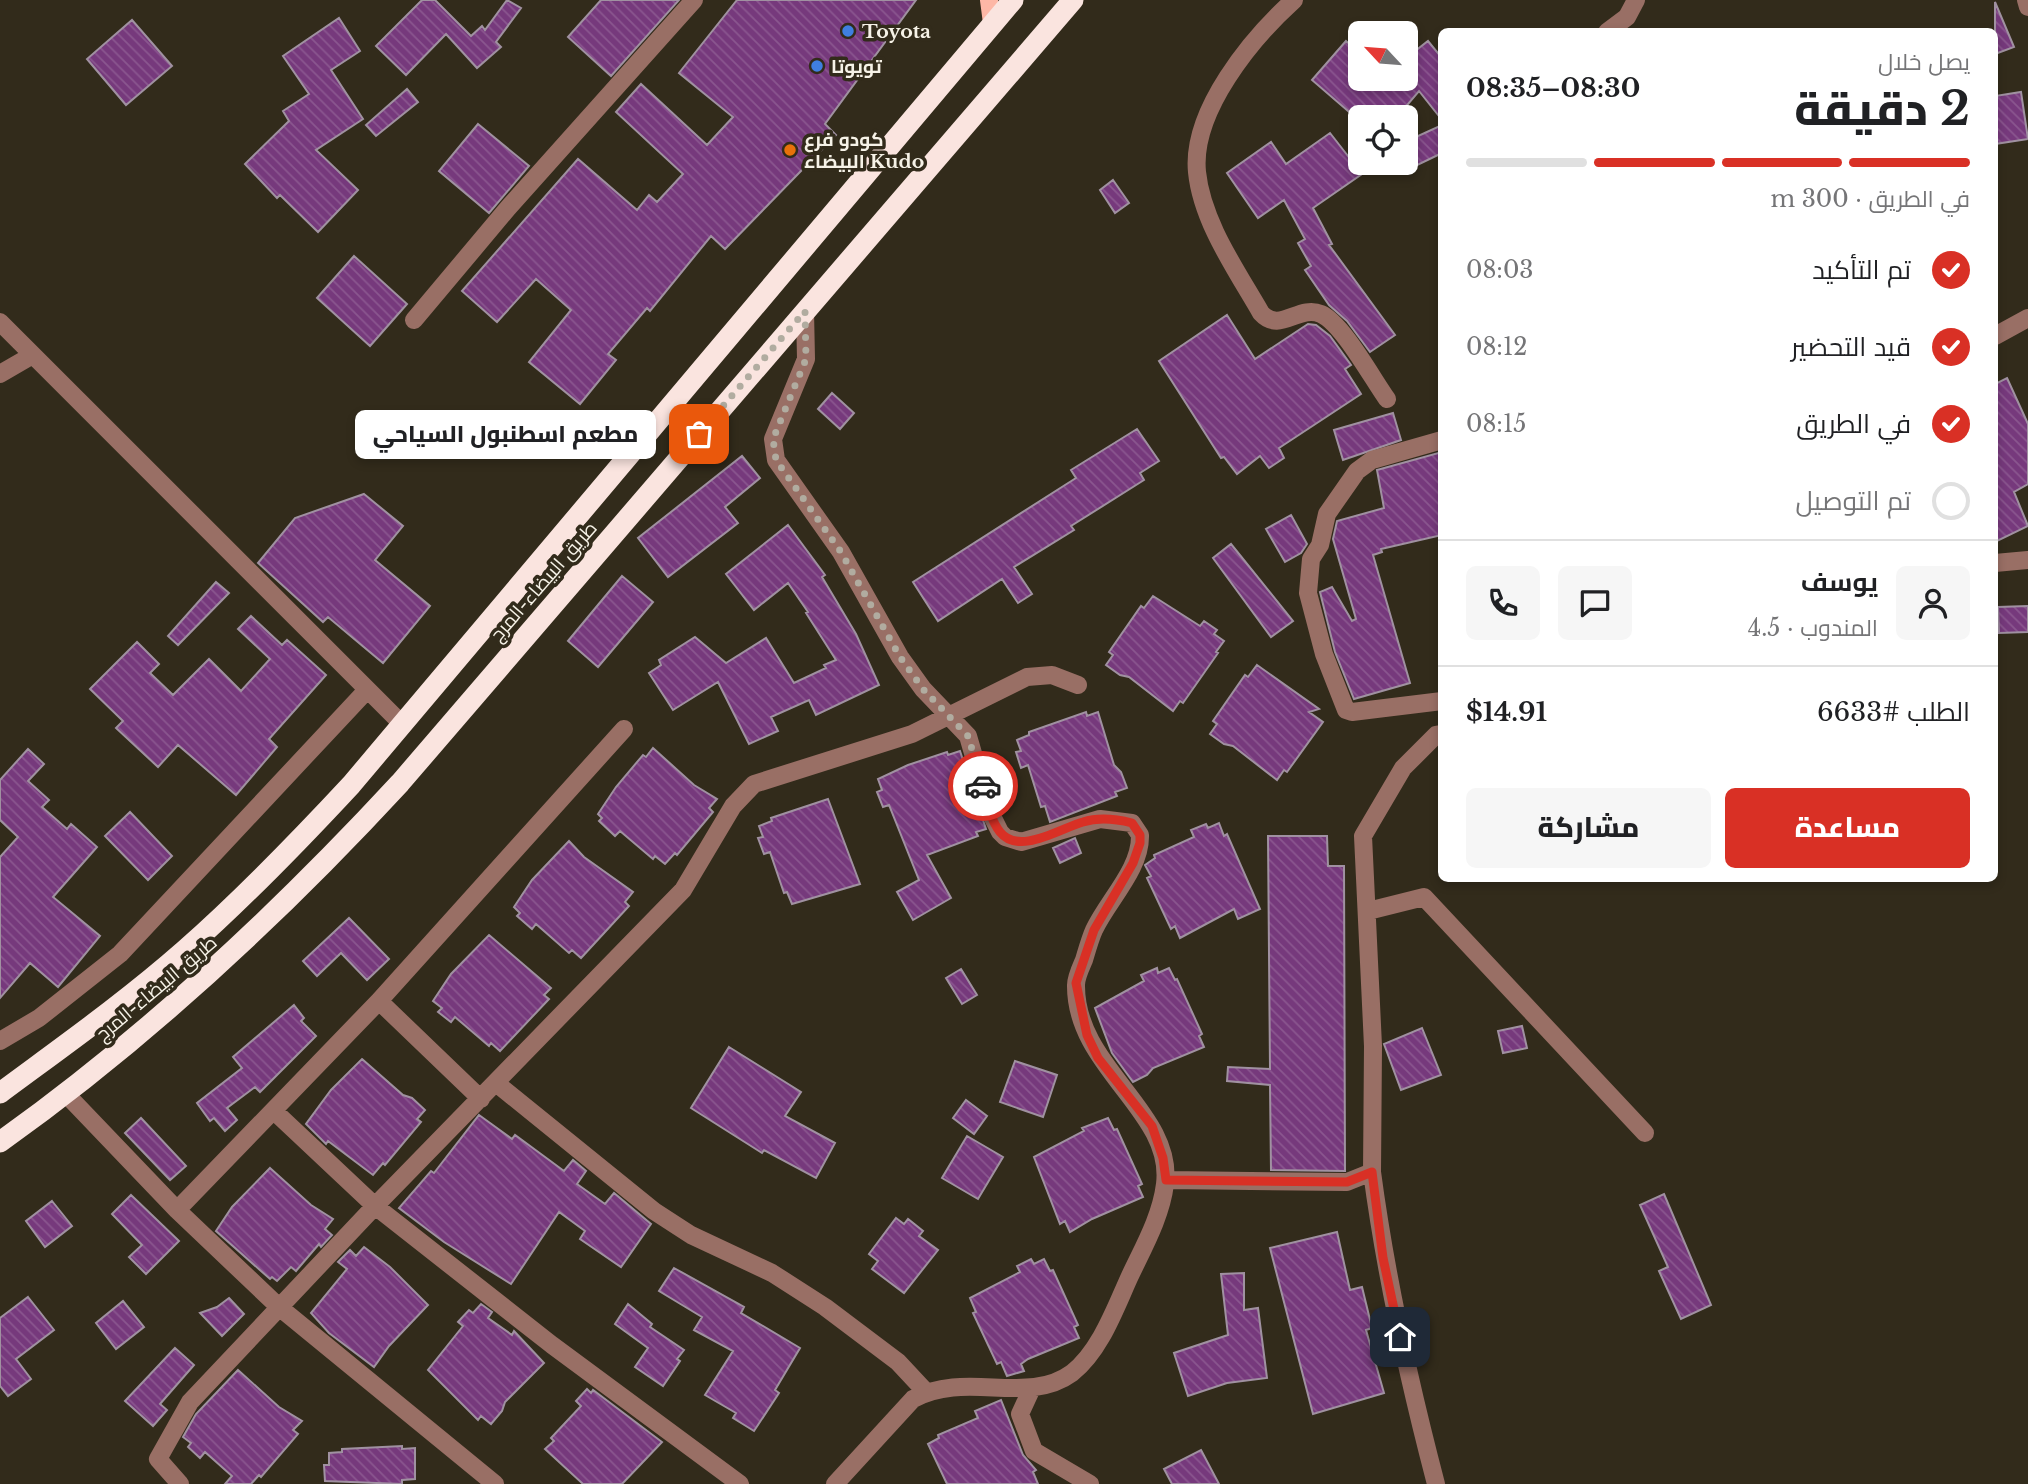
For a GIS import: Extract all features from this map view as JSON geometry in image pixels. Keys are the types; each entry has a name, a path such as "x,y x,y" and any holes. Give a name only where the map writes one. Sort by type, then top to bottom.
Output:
{"highway":[{"name":"طريق البيضاء-المرج","path":"0,1093 123,1001 242,899 297,843 403,725 1013,0"},
{"name":"طريق البيضاء-المرج","path":"0,1142 67,1095 233,953 345,841 408,773 1073,0"}],"main road":[{"path":"989,0 992,23"}],"street":[{"path":"414,320 508,208 694,0"},
{"path":"1294,0 1263,28 1224,83 1198,156 1200,185 1206,210 1261,313 1268,321 1277,322 1315,312 1323,314 1387,399"},
{"path":"1612,28 1627,17 1636,0"},
{"path":"2026,0 2028,7"},
{"path":"805,311 806,359 773,439 776,460 841,552 900,657 968,736 990,812 1006,837 1021,842 1100,819 1132,823 1140,835 1133,863 1094,930 1076,983 1087,1035 1098,1058 1152,1126 1163,1158 1166,1180 1157,1217 1092,1350 1073,1372 1050,1384 1032,1388 955,1385 926,1392 913,1399 835,1484"},
{"path":"0,322 403,725"},
{"path":"1998,335 2027,322"},
{"path":"0,374 32,356"},
{"path":"1438,441 1372,460 1357,471 1327,514 1320,545 1311,559 1308,593 1324,654 1346,710 1352,712 1438,701"},
{"path":"1998,563 2028,560"},
{"path":"180,1484 158,1459 190,1402 374,1206 683,890 733,806 754,784 901,738 1027,677 1052,675 1078,685"},
{"path":"0,1041 39,1018 120,954 367,690"},
{"path":"177,1210 379,1001 624,729"},
{"path":"1436,1484 1411,1391 1383,1258 1372,1172 1374,1116 1363,836 1403,768 1438,735"},
{"path":"1368,911 1424,897 1645,1133"},
{"path":"379,1001 481,1099"},
{"path":"496,1083 654,1210 691,1235 772,1273 825,1307 898,1362 926,1392"},
{"path":"67,1095 177,1210 279,1307 495,1484"},
{"path":"274,1111 374,1206 552,1345 740,1484"},
{"path":"1166,1180 1347,1182 1372,1172"},
{"path":"1032,1388 1020,1414 1034,1451 1090,1484"}],"building":[{"path":"422,0 435,0 471,36 482,26 485,30 507,0 521,8 496,42 501,47 477,68 446,34 406,75 376,46"},
{"path":"601,0 679,0 611,76 568,37"},
{"path":"737,0 916,0 825,124 836,135 725,249 711,236 650,311 647,308 608,354 616,360 580,404 529,362 571,310 536,279 497,322 462,291 578,159 637,210 649,195 657,202 683,174 616,112 641,84 707,145 733,117 679,73"},
{"path":"1995,2 2014,47 1998,53 1998,28 1995,28"},
{"path":"339,18 360,51 331,70 363,119 316,150 358,190 318,232 280,195 277,198 245,164 289,121 283,111 309,94 283,56"},
{"path":"132,20 172,66 126,105 87,59"},
{"path":"1346,41 1348,91 1418,91 1418,49 1428,41 1438,53 1438,115 1419,91 1407,105 1348,105 1348,111 1312,80"},
{"path":"407,89 418,102 376,136 366,125"},
{"path":"2021,92 2028,139 1998,144 1998,96"},
{"path":"478,124 529,166 489,213 439,171"},
{"path":"1438,127 1438,155 1418,165 1418,136"},
{"path":"1330,133 1348,156 1348,175 1361,175 1313,208 1332,244 1329,245 1395,335 1370,352 1347,321 1329,305 1305,270 1311,266 1298,243 1305,239 1284,200 1258,218 1227,173 1271,142 1286,164"},
{"path":"1113,180 1129,203 1115,213 1100,190"},
{"path":"354,256 407,304 370,346 317,298"},
{"path":"1227,315 1255,359 1308,324 1316,325 1330,336 1351,365 1345,369 1361,394 1279,448 1284,458 1269,468 1260,456 1237,474 1224,457 1221,458 1159,361"},
{"path":"2007,378 2028,424 2028,484 2014,492 2028,526 1998,541 1998,382"},
{"path":"832,393 854,413 840,429 818,409"},
{"path":"1393,413 1401,440 1343,460 1334,430"},
{"path":"1137,429 1159,461 1140,473 1144,480 1071,526 1074,530 1014,567 1032,594 1018,603 1002,579 938,621 913,582 1076,478 1071,470"},
{"path":"1438,453 1438,536 1381,549 1382,552 1373,555 1410,683 1354,699 1335,652 1320,592 1332,587 1352,621 1356,619 1333,539 1337,521 1384,508 1377,470"},
{"path":"742,456 760,478 725,507 738,523 668,577 638,538"},
{"path":"364,494 403,526 375,560 430,606 383,663 328,617 323,622 258,563 295,518"},
{"path":"1291,515 1307,544 1301,553 1285,562 1266,529"},
{"path":"788,525 825,575 822,577 856,634 879,685 816,715 809,700 771,717 778,731 749,744 718,682 673,710 649,673 661,665 659,660 695,637 726,663 766,638 794,683 826,668 824,665 836,660 788,583 754,610 726,574"},
{"path":"1231,544 1293,621 1271,637 1213,558"},
{"path":"622,576 653,602 598,667 568,641"},
{"path":"216,582 229,593 178,645 168,636"},
{"path":"1153,596 1200,626 1204,621 1217,630 1214,634 1224,641 1183,703 1180,701 1173,711 1129,677 1120,675 1106,665 1113,655 1109,652 1141,606 1144,608"},
{"path":"2028,606 2028,632 1999,633 1998,607"},
{"path":"251,616 282,645 287,640 326,675 269,739 277,747 236,795 178,745 158,767 116,728 123,721 90,689 137,642 159,664 150,673 173,695 209,659 241,691 270,659 238,629"},
{"path":"1257,665 1319,709 1309,712 1323,722 1287,772 1284,770 1277,780 1233,746 1224,744 1210,734 1217,724 1213,721 1245,675 1248,677"},
{"path":"1086,712 1087,716 1098,712 1114,765 1121,772 1127,788 1115,792 1117,796 1050,822 1045,806 1041,807 1028,765 1021,768 1016,752 1021,751 1017,740 1029,735 1029,732"},
{"path":"653,748 694,785 717,799 709,808 713,812 677,855 675,853 665,864 655,856 653,859 620,831 615,836 599,821 602,818 598,814 616,787 643,755 646,757"},
{"path":"28,749 44,764 28,781 49,800 42,807 67,829 71,824 97,847 53,897 100,936 58,987 30,963 0,998 0,857 18,837 0,820 0,780"},
{"path":"960,751 986,829 976,832 978,836 927,855 951,898 913,920 897,892 919,880 889,805 883,807 877,792 882,790 878,779 908,765 947,752 948,755"},
{"path":"828,799 860,884 792,904 787,892 784,893 770,852 764,854 758,838 763,837 759,826 772,821 771,818"},
{"path":"130,812 172,856 148,880 105,836"},
{"path":"1219,823 1224,836 1227,834 1260,909 1238,919 1234,909 1180,938 1175,926 1171,929 1147,878 1151,876 1145,865 1155,858 1154,855 1194,837 1191,830 1206,824 1208,828"},
{"path":"1268,836 1327,836 1328,866 1344,866 1345,1171 1271,1170 1270,1085 1227,1081 1228,1067 1270,1069"},
{"path":"1075,838 1081,853 1060,863 1053,848"},
{"path":"569,841 584,857 633,892 625,902 629,906 581,958 572,950 569,953 536,924 532,929 517,916 520,913 514,907 532,880"},
{"path":"349,918 389,959 367,980 341,953 317,976 303,961"},
{"path":"489,935 551,988 544,995 549,999 500,1051 491,1043 489,1046 455,1017 451,1022 438,1012 442,1008 433,1001 451,974"},
{"path":"1157,968 1158,973 1169,968 1175,980 1177,979 1202,1034 1199,1036 1204,1047 1153,1068 1147,1075 1133,1082 1112,1053 1095,1008 1144,981 1141,975"},
{"path":"961,969 977,995 962,1004 946,978"},
{"path":"294,1005 304,1018 301,1021 316,1036 260,1092 255,1087 227,1108 237,1120 225,1131 214,1118 210,1121 197,1103 242,1068 233,1057"},
{"path":"1522,1026 1527,1048 1503,1053 1498,1031"},
{"path":"1422,1028 1441,1075 1401,1090 1384,1044"},
{"path":"729,1047 801,1092 785,1116 835,1143 816,1178 764,1150 762,1153 691,1108"},
{"path":"362,1059 403,1095 412,1098 425,1110 417,1119 421,1122 385,1165 383,1163 373,1175 328,1141 326,1144 306,1124 331,1090"},
{"path":"1015,1061 1057,1075 1043,1117 1000,1102"},
{"path":"966,1100 987,1116 974,1134 953,1118"},
{"path":"479,1115 512,1139 515,1135 564,1171 573,1160 586,1171 577,1184 605,1204 614,1193 651,1224 621,1267 580,1239 585,1231 559,1212 511,1284 444,1242 399,1208 431,1171 434,1173"},
{"path":"141,1118 186,1166 170,1180 125,1133"},
{"path":"1108,1118 1114,1130 1117,1129 1142,1184 1138,1186 1143,1197 1092,1219 1070,1232 1065,1221 1060,1224 1034,1157 1084,1131 1082,1128"},
{"path":"967,1136 1003,1157 978,1199 942,1178"},
{"path":"270,1168 311,1205 333,1219 325,1229 332,1235 321,1247 319,1244 296,1271 291,1267 277,1281 272,1277 270,1279 216,1231 232,1207"},
{"path":"1664,1194 1711,1305 1681,1319 1659,1271 1668,1267 1640,1205"},
{"path":"131,1195 179,1241 146,1274 129,1257 142,1245 112,1214"},
{"path":"52,1201 72,1226 45,1247 26,1221"},
{"path":"896,1218 904,1224 908,1219 923,1231 919,1236 938,1250 904,1293 872,1269 878,1261 869,1254"},
{"path":"1337,1232 1350,1290 1362,1287 1372,1328 1366,1330 1384,1393 1313,1414 1270,1248"},
{"path":"364,1247 390,1267 428,1305 389,1346 374,1367 329,1333 311,1313 347,1269 338,1262 350,1250 356,1256"},
{"path":"1031,1259 1034,1264 1044,1259 1050,1271 1053,1270 1078,1325 1074,1327 1079,1338 1028,1359 1021,1364 1024,1371 1007,1376 1001,1362 997,1364 973,1313 976,1312 970,1298 1020,1272 1017,1266"},
{"path":"674,1268 744,1307 741,1313 800,1348 775,1390 779,1393 754,1431 733,1418 736,1413 705,1395 733,1351 694,1330 702,1317 659,1291"},
{"path":"1244,1273 1244,1310 1258,1308 1267,1378 1227,1383 1188,1396 1174,1353 1228,1335 1221,1274"},
{"path":"28,1297 54,1330 16,1359 31,1379 8,1396 0,1386 0,1318"},
{"path":"229,1298 244,1314 222,1336 200,1313 217,1307"},
{"path":"123,1301 144,1327 116,1349 96,1323"},
{"path":"481,1304 492,1312 488,1318 512,1335 514,1331 544,1363 505,1402 502,1411 491,1424 481,1416 478,1420 428,1370 463,1326 458,1322 469,1310 473,1313"},
{"path":"628,1304 652,1324 650,1327 684,1350 663,1386 635,1367 648,1348 615,1324"},
{"path":"175,1348 194,1365 160,1404 167,1410 153,1426 125,1401"},
{"path":"238,1370 279,1407 302,1421 293,1430 298,1434 261,1477 259,1475 251,1484 225,1484 232,1476 205,1452 200,1458 188,1447 191,1443 183,1437 196,1414"},
{"path":"587,1389 591,1393 593,1390 662,1442 622,1484 583,1484 545,1449 554,1441 551,1438 581,1406 576,1401"},
{"path":"1001,1400 1023,1455 1036,1470 1033,1472 1038,1484 947,1484 928,1444 939,1438 938,1435 978,1418 975,1411"},
{"path":"402,1446 402,1449 415,1448 415,1479 402,1480 402,1484 325,1481 324,1465 329,1465 329,1453 342,1452 342,1449"},
{"path":"1201,1450 1219,1484 1172,1484 1164,1469"}],"way so far":[{"path":"699,434 805,311 808,341 806,359 801,379 773,439 772,447 776,460 841,552 900,657 923,689 968,736 983,786"}],"place":[{"name":"Toyota","path":"848,31"},
{"name":"تويوتا","path":"817,66"},
{"name":"كودو فرع البيضاء Kudo","path":"790,150"},
{"name":"مطعم اسطنبول السياحي","path":"699,434"}],"route":[{"path":"983,786 990,812 1000,832 1021,842 1100,819 1132,823 1140,835 1140,843 1133,863 1094,930 1076,983 1080,1013 1098,1058 1152,1126 1163,1158 1166,1180 1347,1182 1372,1172 1383,1258 1400,1337"}]}
